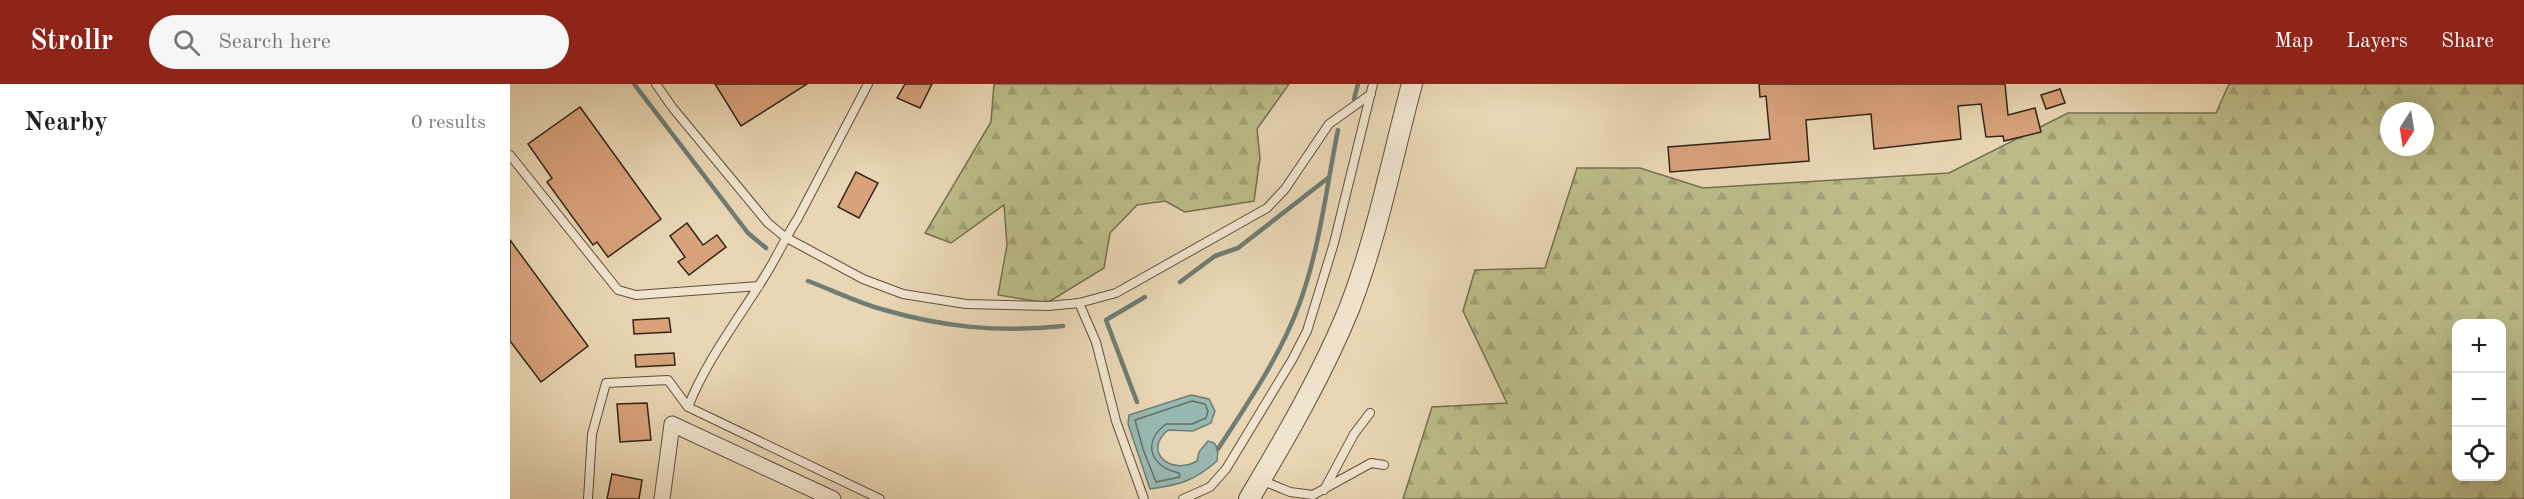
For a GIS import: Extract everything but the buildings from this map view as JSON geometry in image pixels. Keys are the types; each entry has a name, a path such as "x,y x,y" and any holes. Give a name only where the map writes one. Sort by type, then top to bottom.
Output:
{"street":[{"path":"1249,499 1322,370 1350,307 1412,84"},
{"path":"662,499 672,424 833,499"}],"lane":[{"path":"656,84 672,107 760,214 785,237 863,279 903,294 966,304 1027,307 1079,303 1116,293 1268,208 1286,189 1329,124 1371,94"},
{"path":"688,407 706,368 759,286 785,237 798,218 868,84"},
{"path":"1183,499 1210,487 1226,469 1307,331 1334,243 1373,84"},
{"path":"510,155 618,290 636,296 759,286"},
{"path":"1079,303 1096,342 1116,421 1144,499"},
{"path":"588,499 592,434 606,383 669,380 688,407 880,499"},
{"path":"1324,490 1354,434 1370,413"},
{"path":"1261,480 1290,492 1313,495 1371,463 1384,465"}],"green space":[{"path":"994,84 1289,84 1257,129 1260,158 1254,201 1185,212 1165,201 1137,205 1110,233 1104,268 1047,303 998,295 1007,245 1004,205 951,243 925,233 991,122"},
{"path":"2229,84 2524,84 2524,499 1403,499 1432,407 1507,403 1463,311 1475,270 1545,268 1577,168 1640,168 1703,188 1949,173 2068,113 2216,113"}],"water":[{"path":"1191,395 1209,399 1215,411 1211,423 1193,431 1168,430 1161,438 1158,446 1159,453 1170,464 1187,465 1197,461 1199,452 1208,441 1214,443 1218,449 1217,461 1186,481 1150,489 1128,424 1129,415"}],"waterway":[{"path":"634,84 748,233 766,248"},
{"path":"1354,99 1358,84"},
{"path":"1218,449 1273,361 1299,305 1317,240 1338,130"},
{"path":"1180,282 1215,256 1238,248 1328,178"},
{"path":"808,281 872,306 926,320 993,328 1063,326"},
{"path":"1137,402 1106,320 1145,297"}]}
